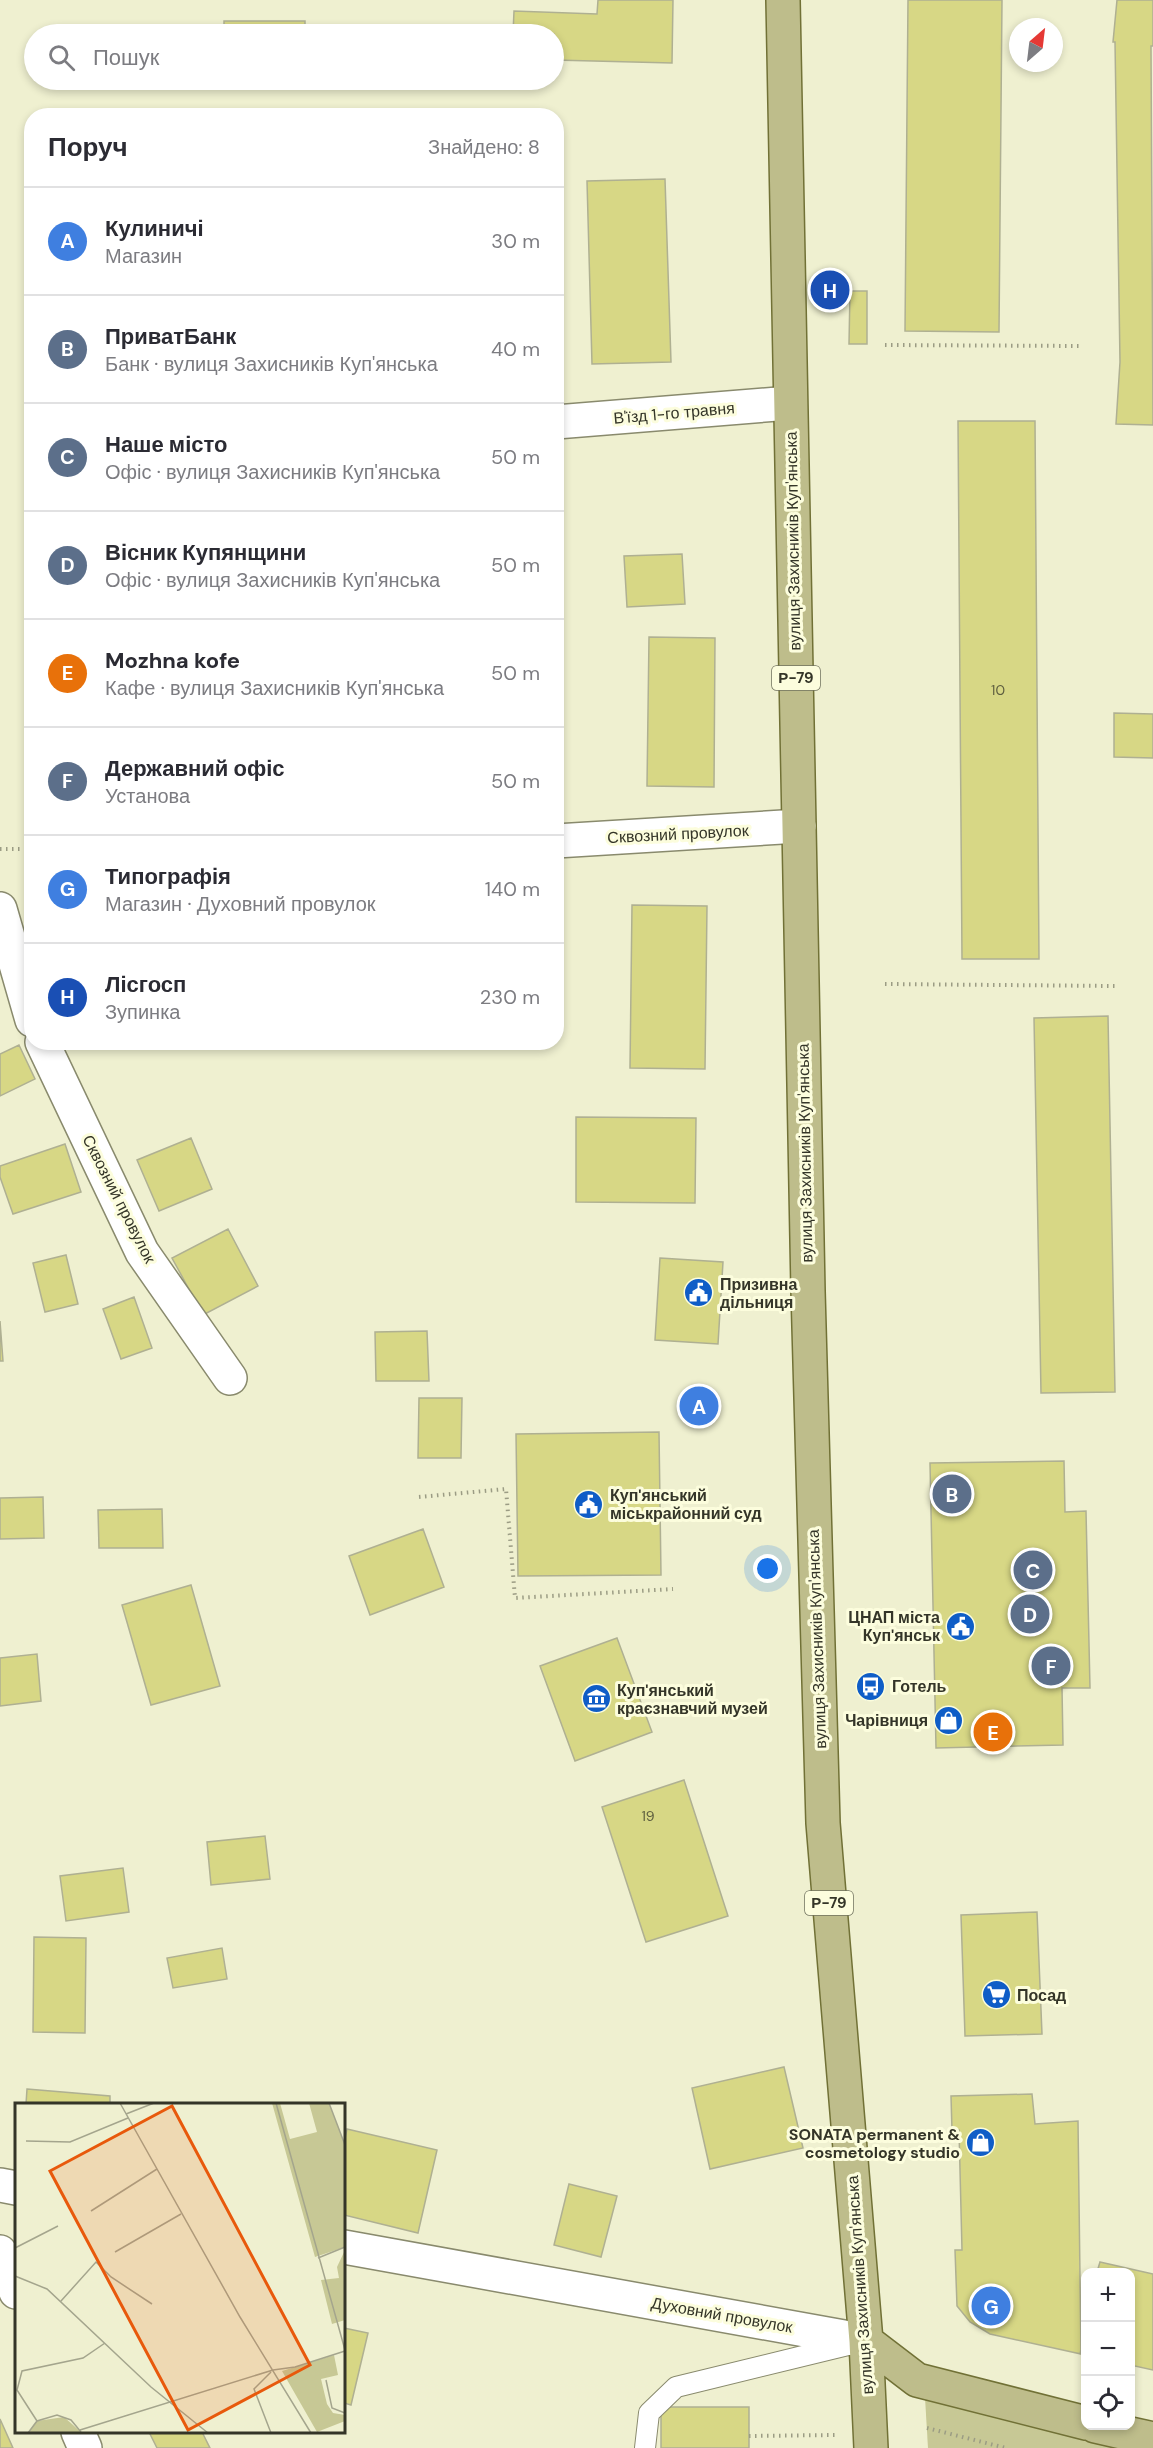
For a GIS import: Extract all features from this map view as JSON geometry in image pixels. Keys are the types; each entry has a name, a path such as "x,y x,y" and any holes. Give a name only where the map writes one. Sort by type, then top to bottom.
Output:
{"main road":[{"name":"вулиця Захисників Куп'янська","path":"783,0 807,1279 822,1823 866,2341 871,2448"},
{"name":"Духовний провулок","path":"866,2341 917,2380 1081,2422"},
{"path":"1113,2430 1153,2439"}],"street":[{"name":"В'їзд 1-го травня","path":"564,421 790,403"},
{"name":"Сквозний провулок","path":"564,841 799,826"},
{"path":"0,909 24,992"},
{"name":"Сквозний провулок","path":"46,1050 142,1252 230,1378"},
{"path":"0,2185 15,2188"},
{"name":"Духовний провулок","path":"345,2247 866,2341"},
{"path":"0,2252 15,2290"},
{"path":"78,2433 86,2448"}],"lane":[{"path":"645,2448 649,2413 676,2387 866,2341"}],"path":[{"path":"885,345 1080,346"},
{"path":"0,849 24,849"},
{"path":"885,984 1116,986"},
{"path":"419,1497 506,1489 515,1598 673,1589"},
{"path":"927,2428 1006,2448"},
{"path":"749,2436 840,2435"}],"green space":[{"path":"924,2381 1081,2427 1081,2430 1091,2430 1153,2448 928,2448"}],"building":[{"path":"598,0 673,0 672,63 564,60 564,24 513,24 514,11 597,14"},
{"path":"908,0 1002,0 999,332 905,331"},
{"path":"1117,0 1153,0 1153,46 1151,46 1153,425 1116,424 1120,362 1115,42 1113,42"},
{"path":"224,21 305,21 305,24 224,24"},
{"path":"665,179 671,362 592,364 587,181"},
{"path":"850,291 867,291 867,344 849,344"},
{"path":"958,421 1035,421 1039,959 962,959"},
{"path":"682,554 685,604 627,607 624,556"},
{"path":"649,637 715,638 714,787 647,786"},
{"path":"1114,713 1153,714 1153,758 1114,757"},
{"path":"632,905 707,906 705,1069 630,1068"},
{"path":"1108,1016 1115,1392 1041,1393 1034,1018"},
{"path":"19,1045 35,1079 0,1096 0,1054"},
{"path":"576,1117 696,1118 695,1203 576,1202"},
{"path":"191,1138 212,1189 159,1211 137,1160"},
{"path":"65,1144 81,1192 13,1214 0,1177 0,1166"},
{"path":"228,1229 258,1286 203,1315 172,1258"},
{"path":"66,1255 78,1304 45,1312 33,1263"},
{"path":"660,1258 723,1262 718,1344 655,1340"},
{"path":"134,1297 152,1348 121,1359 103,1309"},
{"path":"0,1321 3,1361 0,1361"},
{"path":"427,1331 429,1381 376,1381 375,1332"},
{"path":"419,1398 462,1398 461,1458 418,1458"},
{"name":"Куп'янський міськрайонний суд","path":"659,1432 661,1575 518,1576 516,1434"},
{"path":"1064,1461 1065,1512 1086,1511 1090,1688 1062,1688 1063,1745 936,1748 930,1463"},
{"path":"43,1497 44,1538 0,1539 0,1498"},
{"path":"162,1509 163,1548 99,1548 98,1510"},
{"path":"423,1529 444,1587 370,1615 349,1556"},
{"path":"191,1585 220,1686 151,1705 122,1605"},
{"name":"Куп'янський краєзнавчий музей","path":"617,1638 652,1732 575,1761 540,1666"},
{"path":"37,1654 41,1701 0,1706 0,1658"},
{"path":"684,1780 728,1916 646,1942 602,1807"},
{"path":"265,1836 270,1879 211,1885 207,1842"},
{"path":"123,1868 129,1912 66,1921 60,1876"},
{"path":"1037,1912 1042,2034 965,2036 961,1915"},
{"path":"34,1937 86,1938 85,2033 33,2032"},
{"path":"222,1948 227,1979 173,1988 167,1958"},
{"path":"784,2067 803,2148 710,2169 692,2088"},
{"path":"27,2089 110,2096 110,2103 26,2103"},
{"path":"1032,2094 1035,2124 1078,2121 1081,2354 990,2334 970,2322 957,2306 955,2250 962,2250 959,2130 952,2130 951,2096"},
{"path":"347,2129 437,2150 418,2233 345,2215"},
{"path":"569,2184 617,2196 601,2257 554,2245"},
{"path":"1100,2262 1126,2268 1098,2268"},
{"path":"1135,2270 1153,2274 1153,2370 1135,2366"},
{"path":"345,2328 368,2333 351,2405 345,2403"},
{"path":"661,2407 749,2407 749,2448 661,2448"},
{"path":"0,2419 13,2448 0,2448"},
{"path":"150,2433 202,2433 210,2448 157,2448"}],"place":[{"name":"Лісгосп","path":"830,290"},
{"name":"Призивна дільниця","path":"699,1293"},
{"name":"Кулиничі","path":"699,1406"},
{"name":"ПриватБанк","path":"952,1494"},
{"name":"Куп'янський міськрайонний суд","path":"589,1504"},
{"name":"Наше місто","path":"1033,1570"},
{"name":"Вісник Купянщини","path":"1030,1614"},
{"name":"ЦНАП міста Куп'янськ","path":"961,1626"},
{"name":"Державний офіс","path":"1051,1666"},
{"name":"Готель","path":"871,1686"},
{"name":"Куп'янський краєзнавчий музей","path":"596,1699"},
{"name":"Чарівниця","path":"949,1720"},
{"name":"Mozhna kofe","path":"993,1732"},
{"name":"Посад","path":"996,1995"},
{"name":"SONATA permanent & cosmetology studio","path":"981,2143"},
{"name":"Типографія","path":"991,2306"}]}
